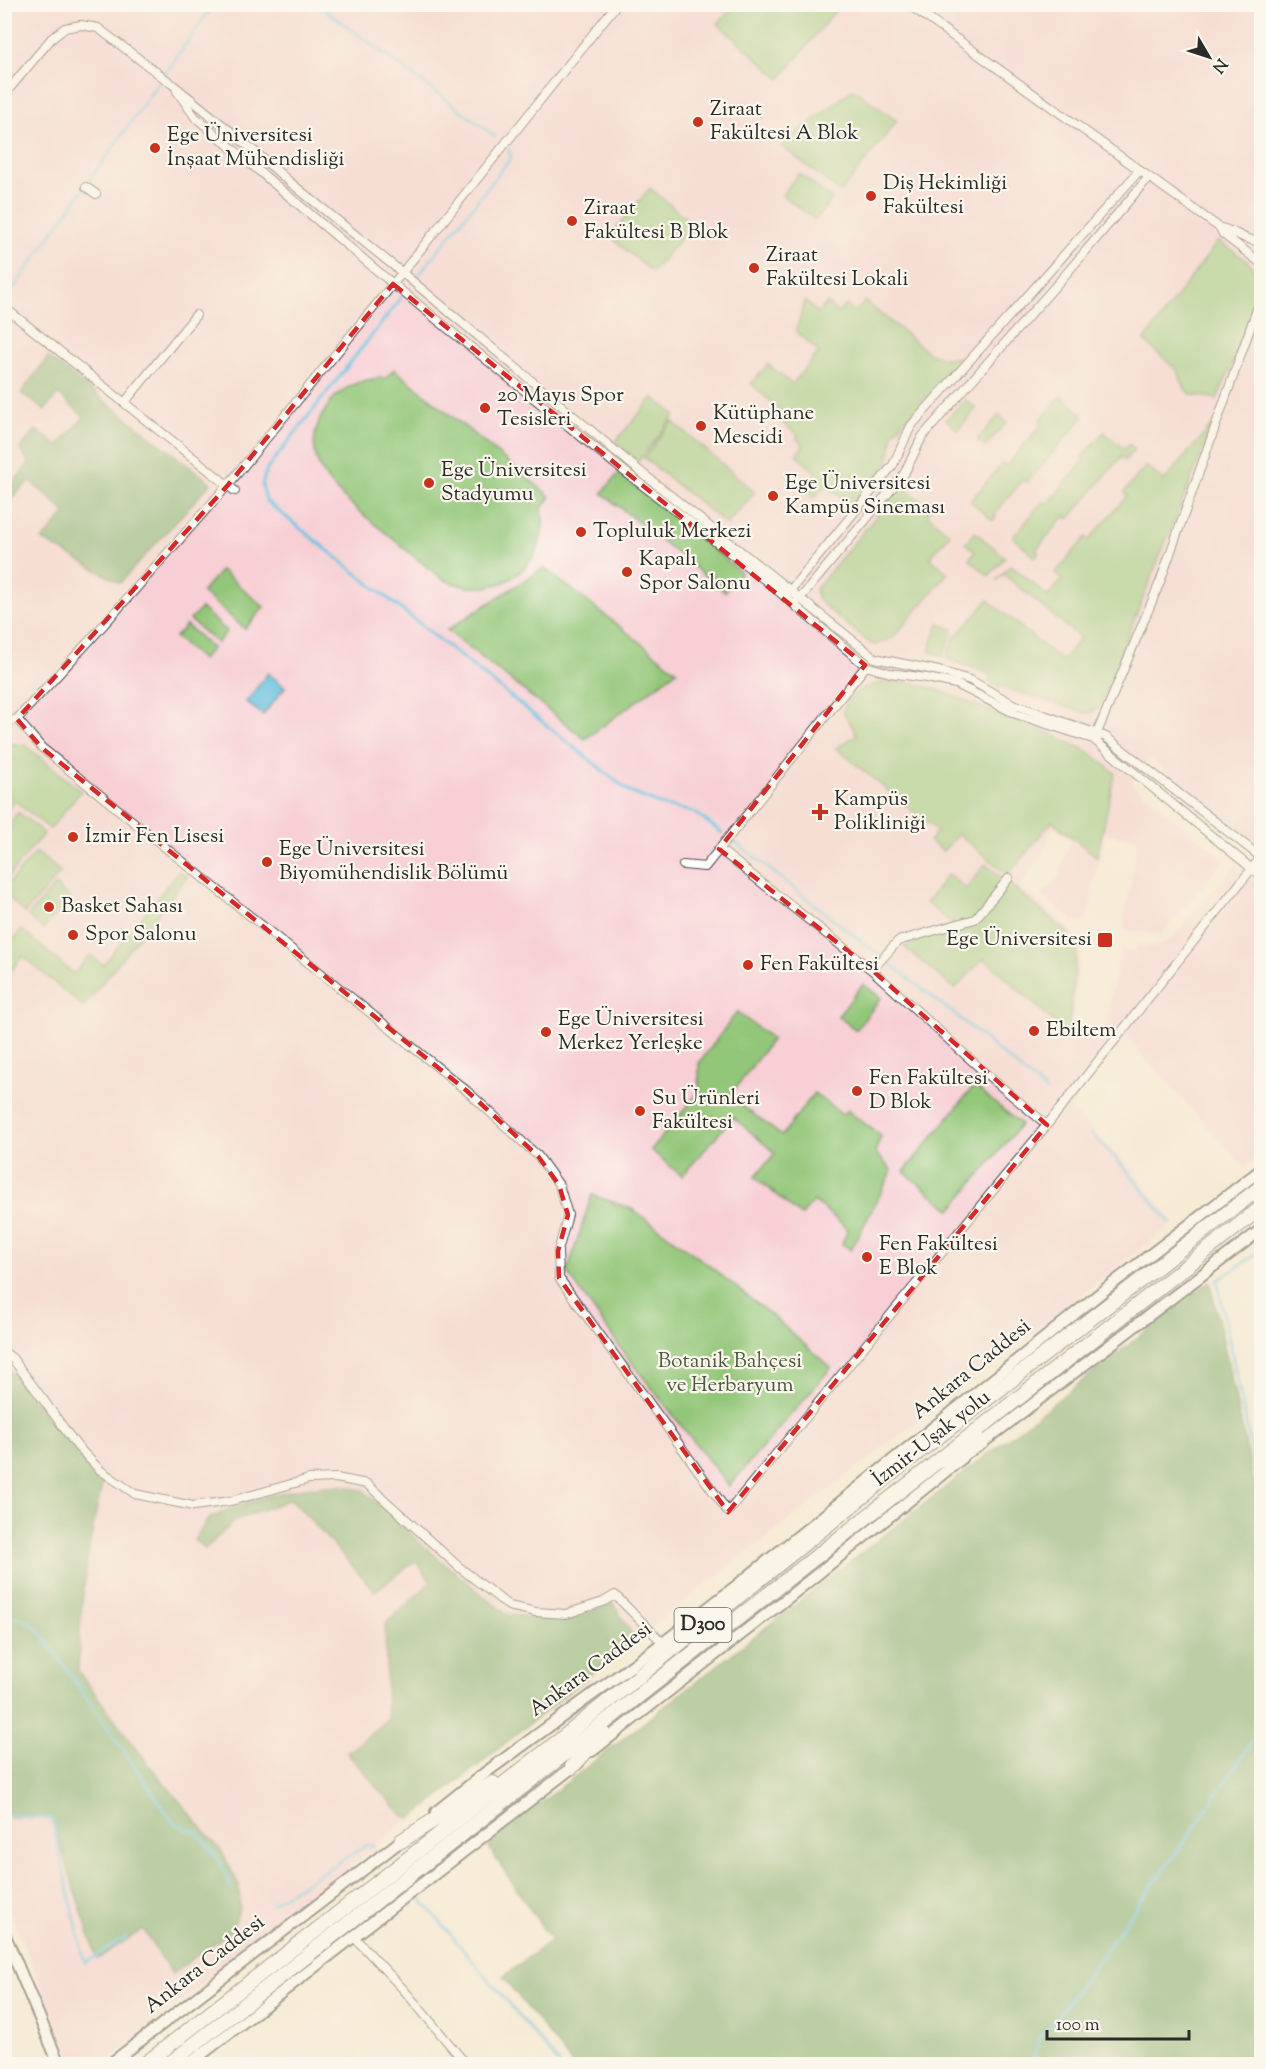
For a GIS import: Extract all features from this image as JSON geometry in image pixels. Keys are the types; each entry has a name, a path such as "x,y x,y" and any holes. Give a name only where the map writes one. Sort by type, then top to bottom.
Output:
{"highway":[{"name":"Ankara Caddesi","path":"145,2064 556,1743 907,1461 1262,1186"},
{"name":"İzmir-Uşak yolu","path":"628,1705 1262,1207"},
{"path":"907,1461 942,1421"},
{"path":"907,1485 982,1442"},
{"path":"572,1767 628,1705"},
{"name":"D300","path":"169,2064 628,1705"},
{"path":"401,1840 556,1743"}],"main road":[{"name":"Ankara Caddesi","path":"110,2064 485,1773 663,1643 1103,1291 1262,1169"},
{"path":"189,2064 354,1938 790,1596 982,1442 1262,1229"},
{"path":"4,1933 59,2064"}],"street":[{"path":"4,723 17,719 111,618 228,485 393,284 617,4"},
{"path":"908,4 1220,228 1253,241 1262,241"},
{"path":"4,95 51,39 65,28 81,25 98,28 167,80 622,456 874,656"},
{"path":"17,719 42,748 462,1088 538,1156 559,1185 568,1215 558,1251 559,1278 728,1512 1047,1125 1250,868 1261,858 1106,737 1016,714 956,684 890,673 866,666 795,605 615,464 393,284 195,117 167,80"},
{"path":"244,158 252,150"},
{"path":"785,597 893,465 911,426 1139,171"},
{"path":"795,605 904,474 922,436 1039,306 1148,178"},
{"path":"284,192 291,183"},
{"path":"86,187 96,194"},
{"path":"1220,228 1223,234 1262,264"},
{"path":"1056,265 1066,274"},
{"path":"1095,736 1160,582 1262,295"},
{"path":"1028,296 1039,306"},
{"path":"1253,322 1262,308"},
{"path":"6,309 235,491"},
{"path":"125,402 196,315"},
{"path":"615,464 622,456"},
{"path":"866,666 864,661 866,656 874,656 970,680 1013,704 1095,736 1262,877"},
{"path":"683,865 705,867 866,666"},
{"path":"719,849 872,970 992,1079 1047,1125"},
{"path":"872,970 898,941 975,919 1009,878"},
{"path":"4,1352 12,1358 76,1446 100,1470 135,1494 193,1506 231,1501 309,1479 336,1478 366,1484 459,1567 509,1606 536,1612 566,1614 603,1602 615,1595 663,1643"},
{"path":"354,1938 404,1990 466,2064"}],"highlighted area":[{"path":"393,284 865,665 719,849 872,970 1047,1125 728,1512 559,1278 558,1251 568,1215 559,1185 538,1156 467,1091 42,748 17,719 228,485"}],"shaded area":[{"name":"Ege Üniversitesi Merkez Yerleşke","path":"5,5 1261,5 1261,849 1150,758 1131,783 1225,860 1161,934 1123,930 1138,839 1105,834 1086,922 1074,922 1042,895 1059,877 1070,840 1053,826 1041,859 1018,889 1037,900 1070,928 1082,950 1071,1029 1104,1035 1120,949 1135,952 1136,945 1157,947 1172,938 1234,867 1261,885 1261,1153 1244,1167 1126,1037 1069,1108 1124,1162 1174,1223 635,1639 103,2064 73,2064 5,1899"}],"green space":[{"path":"734,5 840,5 780,79 718,24"},
{"path":"853,89 897,121 841,192 781,146"},
{"path":"799,173 832,199 815,220 782,195"},
{"path":"650,188 693,224 652,272 614,240 613,232"},
{"path":"1218,241 1250,264 1257,274 1258,285 1251,318 1217,399 1192,395 1185,389 1177,370 1144,341"},
{"path":"805,301 818,313 827,303 838,313 846,305 856,312 865,301 928,352 943,358 964,357 893,433 889,461 850,506 826,485 814,498 803,489 817,473 796,455 804,445 796,438 798,435 773,416 778,408 751,384 768,364 792,384 819,352 796,331"},
{"path":"48,357 211,483 120,583 42,540 66,513 30,481 10,500 5,496 29,463 20,448 36,430 58,446 84,417 58,394 45,410 21,393"},
{"name":"Ege Üniversitesi Stadyumu","path":"394,369 551,497 542,508 543,529 538,548 529,563 516,575 500,584 482,587 463,586 443,579 338,492 326,478 318,462 314,445 317,427 332,400 352,385 386,378"},
{"path":"1061,396 1084,416 1027,483 1023,480 994,514 996,517 993,521 970,501 1002,464 1006,466 1042,424 1040,421"},
{"path":"653,397 675,415 638,462 615,442"},
{"path":"965,399 976,409 958,430 946,420"},
{"path":"999,415 1007,422 985,447 977,440"},
{"path":"672,421 755,492 727,525 644,458"},
{"path":"1214,423 1099,707 1093,712 1086,713 995,685 990,682 990,674 946,658 955,634 958,635 988,600 1062,661 1080,638 1003,574 996,581 1011,565 1048,596 1062,580 1055,573 1086,537 1089,540 1127,496 1124,492 1146,466 1164,481"},
{"path":"1104,432 1124,449 1129,444 1135,449 1125,460 1121,457 1069,519 1065,516 1036,550 1039,553 1035,557 1013,537 1043,501 1047,504 1085,460 1082,457"},
{"path":"619,473 741,572 725,592 602,493"},
{"path":"902,485 930,509 927,514 950,534 930,558 948,573 893,638 876,645 871,644 822,604 815,590"},
{"path":"975,532 1005,557 989,576 969,559 975,552 965,543"},
{"path":"544,568 677,671 585,739 447,630"},
{"path":"221,570 264,607 245,629 202,592"},
{"path":"201,608 227,631 217,643 190,620"},
{"path":"939,624 953,629 943,656 929,651"},
{"path":"186,625 212,648 202,660 175,637"},
{"path":"894,681 933,688 1053,735 1089,752 1115,773 1097,857 1052,821 1008,875 958,834 943,851 929,841 937,831 836,748 857,735 843,712 851,698 863,689"},
{"path":"5,743 25,745 81,791 50,829 15,801 5,812"},
{"path":"18,812 44,833 8,877 5,874 5,829"},
{"path":"36,852 61,872 25,913 5,894 5,879 10,882"},
{"path":"985,864 1066,931 1077,948 1068,1035 984,958 955,989 904,947 954,925 926,903 948,874 966,889"},
{"path":"179,871 187,877 83,1007 23,956 5,978 5,949 22,930 74,974 90,955 103,965"},
{"name":"Basket Sahası","path":"55,885 70,898 43,929 28,916"},
{"path":"863,984 881,998 856,1030 838,1016"},
{"path":"737,1012 772,1039 730,1096 782,1136 814,1093 843,1115 847,1110 881,1136 875,1152 892,1171 851,1250 842,1244 848,1229 814,1201 801,1216 755,1177 775,1153 733,1117 682,1176 651,1150 699,1092 699,1063"},
{"path":"974,1086 1021,1124 951,1210 904,1172"},
{"name":"Botanik Bahçesi ve Herbaryum","path":"592,1195 632,1209 706,1263 776,1319 831,1368 729,1486 624,1353 567,1272"},
{"path":"1210,1281 1261,1514 1261,2064 572,2064 503,1977 551,1940 487,1845"},
{"path":"5,1365 78,1455 104,1479 85,1574 78,1671 150,1766 222,1852 239,1885 240,1907 232,1930 172,1974 143,1929 97,1959 52,1819 5,1816"},
{"path":"339,1485 363,1490 427,1549 506,1614 554,1621 573,1620 613,1603 635,1639 411,1819 402,1815 347,1753 387,1720 385,1624 431,1582 416,1561 375,1591 291,1499 236,1520 205,1549 194,1540 208,1519 239,1505 303,1488"}],"water":[{"path":"268,673 285,687 263,715 246,702"}],"waterway":[{"path":"4,302 214,4"},
{"path":"317,4 495,136"},
{"path":"418,276 511,158 509,149"},
{"path":"401,298 267,469 262,484 266,501 630,792 664,806 694,812 722,833"},
{"path":"735,842 968,1025 1046,1091"},
{"path":"1092,1134 1123,1166 1171,1223"},
{"path":"1257,1476 1217,1281 1262,1250"},
{"path":"1260,1490 1262,1499"},
{"path":"4,1618 16,1617 26,1620 42,1634 174,1823 198,1833 220,1862 232,1889"},
{"path":"1032,2064 1040,2036 1052,2024 1196,1825 1262,1724"},
{"path":"4,1814 52,1819 85,1963 127,1937"},
{"path":"272,1903 367,1845 374,1846"},
{"path":"416,1893 559,2064"}],"place":[{"name":"Ziraat Fakültesi A Blok","path":"698,122"},
{"name":"Ege Üniversitesi İnşaat Mühendisliği","path":"155,148"},
{"name":"Diş Hekimliği Fakültesi","path":"871,196"},
{"name":"Ziraat Fakültesi B Blok","path":"572,221"},
{"name":"Ziraat Fakültesi Lokali","path":"754,268"},
{"name":"20 Mayıs Spor Tesisleri","path":"485,408"},
{"name":"Kütüphane Mescidi","path":"701,426"},
{"name":"Ege Üniversitesi Stadyumu","path":"429,483"},
{"name":"Ege Üniversitesi Kampüs Sineması","path":"773,496"},
{"name":"Topluluk Merkezi","path":"581,532"},
{"name":"Kapalı Spor Salonu","path":"627,572"},
{"name":"Kampüs Polikliniği","path":"820,812"},
{"name":"İzmir Fen Lisesi","path":"73,837"},
{"name":"Ege Üniversitesi Biyomühendislik Bölümü","path":"267,862"},
{"name":"Basket Sahası","path":"49,907"},
{"name":"Spor Salonu","path":"73,935"},
{"name":"Ege Üniversitesi","path":"1105,940"},
{"name":"Fen Fakültesi","path":"748,965"},
{"name":"Ebiltem","path":"1034,1031"},
{"name":"Ege Üniversitesi Merkez Yerleşke","path":"546,1032"},
{"name":"Fen Fakültesi D Blok","path":"857,1091"},
{"name":"Su Ürünleri Fakültesi","path":"640,1111"},
{"name":"Fen Fakültesi E Blok","path":"867,1257"}]}
